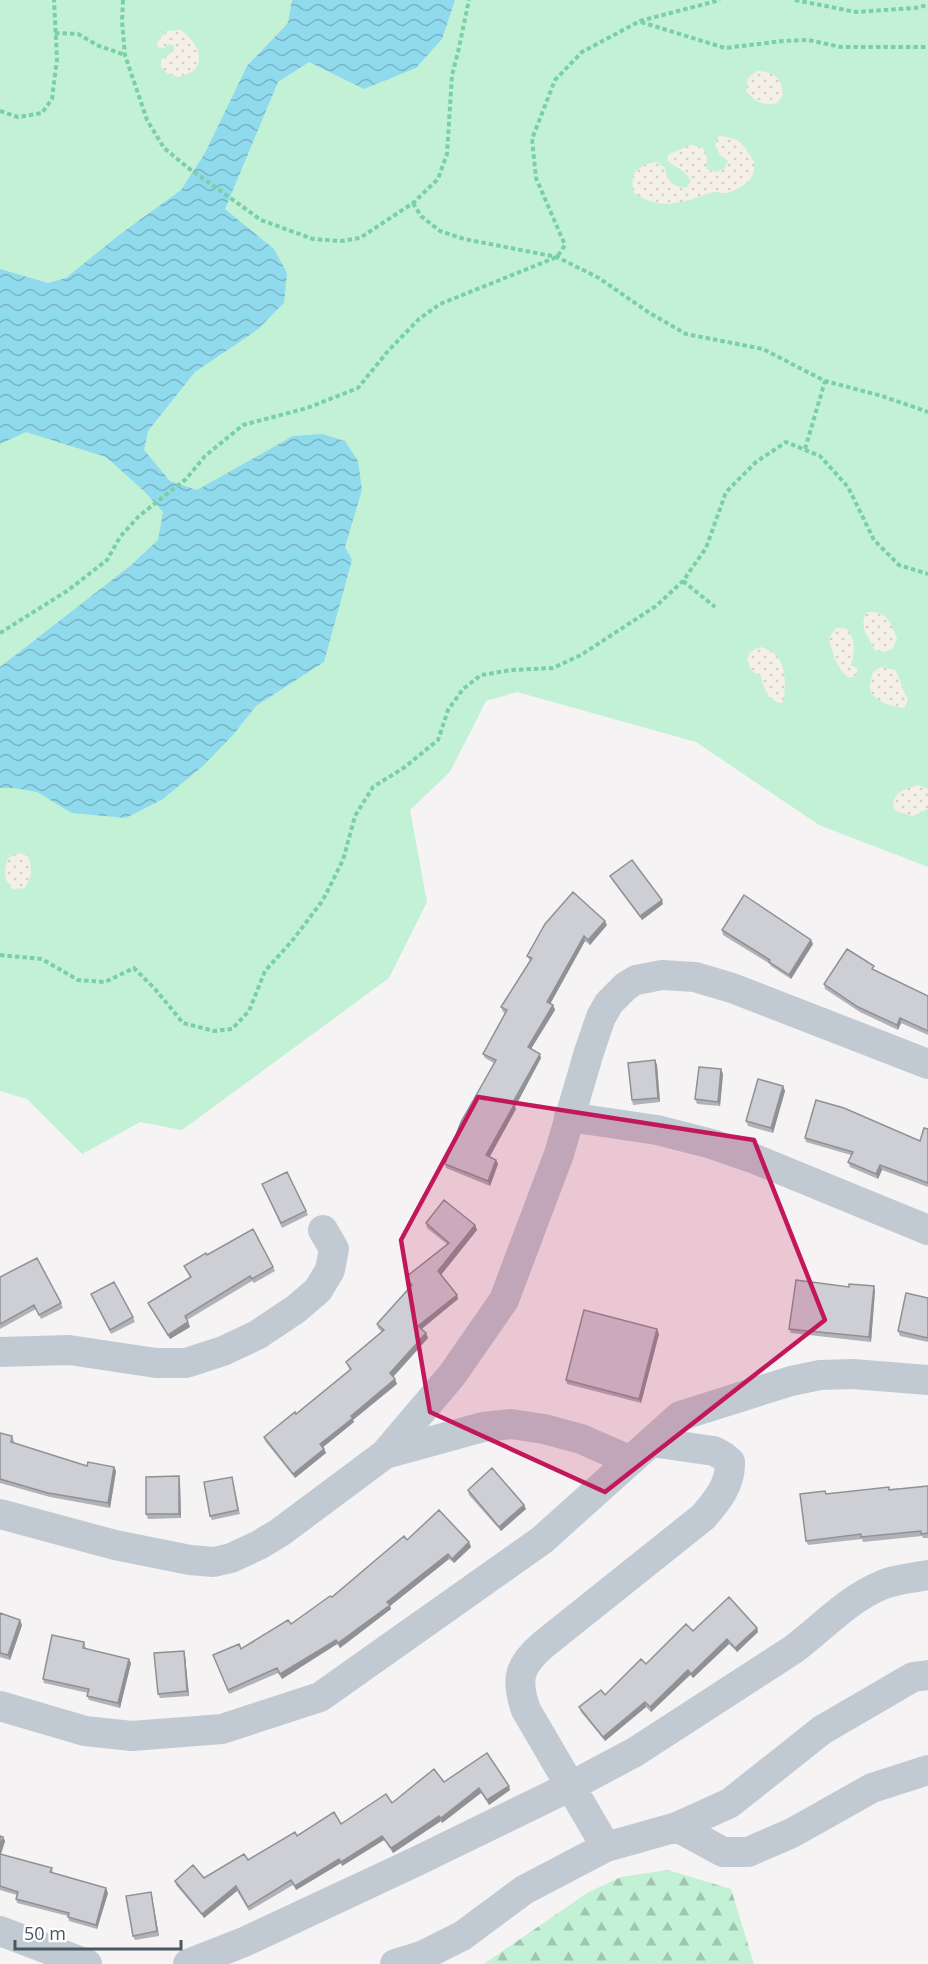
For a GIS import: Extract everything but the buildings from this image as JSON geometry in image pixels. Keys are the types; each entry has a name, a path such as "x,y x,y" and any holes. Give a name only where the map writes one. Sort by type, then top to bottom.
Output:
{"street":[{"path":"0,1514 115,1545 190,1560 214,1562 231,1558 279,1533 385,1454 452,1375 504,1300 559,1154 589,1052 605,1010 613,998 636,980 650,976 688,976 732,988 928,1064"},
{"path":"569,1118 657,1130 712,1144 755,1159 928,1230"},
{"path":"0,1352 69,1350 156,1363 186,1363 223,1351 267,1329 296,1310 318,1290 330,1270 334,1249 323,1230"},
{"path":"0,1706 85,1731 132,1736 222,1730 320,1697 542,1540 680,1416 790,1381 820,1375 853,1374 928,1380"},
{"path":"385,1454 483,1427 511,1424 544,1429 640,1451 714,1451 730,1462 730,1473 715,1502 703,1516 544,1644 530,1656 520,1672 520,1694 526,1710 572,1785 606,1847"},
{"path":"188,1964 244,1942 402,1868 635,1752 794,1649 842,1609 883,1584 928,1575"},
{"path":"395,1964 424,1956 462,1936 524,1890 606,1847 677,1827 730,1803 822,1730 913,1677 928,1674"},
{"path":"677,1827 723,1852 748,1851 792,1833 872,1788 928,1770"},
{"path":"0,1931 87,1964"}],"path":[{"path":"0,111 18,117 42,113 52,99 57,59 54,0"},
{"path":"123,0 125,55 147,120 164,148 261,220 313,239 341,241 360,238 413,203 438,178 447,154 452,75 469,0"},
{"path":"0,633 67,591 107,560 120,537 139,516 186,478 205,456 243,425 308,408 358,388 388,351 419,320 440,304 557,257 565,245 536,178 532,138 555,80 582,52 640,21 720,0"},
{"path":"795,0 856,12 928,5"},
{"path":"640,21 725,48 808,40 841,47 928,47"},
{"path":"55,33 78,34 99,46 125,55"},
{"path":"413,203 421,216 440,231 464,239 557,257 599,278 648,312 686,334 762,349 825,381 882,396 928,412"},
{"path":"805,450 825,381"},
{"path":"0,955 42,959 78,980 105,981 134,968 183,1023 214,1031 232,1029 249,1011 266,971 323,900 343,860 355,816 373,787 405,767 438,740 448,710 463,689 481,675 512,670 553,668 581,656 656,606 683,581 706,548 726,492 756,462 786,442 820,456 848,487 874,540 899,565 928,574"},
{"path":"683,581 715,607"}],"highlighted area":[{"path":"478,1097 754,1140 825,1320 605,1492 430,1412 401,1240"}],"green space":[{"path":"0,0 928,0 928,867 819,825 696,742 517,692 486,701 450,772 410,810 427,902 389,978 182,1130 140,1122 82,1154 27,1099 0,1091"},
{"path":"668,1870 731,1889 754,1964 484,1964 587,1893 621,1877"}],"sand":[{"path":"180,30 197,48 199,60 193,71 179,77 168,74 161,67 161,60 174,51 174,46 169,44 164,48 157,47 158,41 167,31"},
{"path":"757,71 772,74 779,80 783,95 777,103 760,102 746,91 748,78"},
{"path":"719,136 737,140 754,162 752,176 740,187 728,193 712,192 672,204 654,202 634,193 633,181 636,172 644,165 656,162 665,168 671,182 686,188 691,181 688,176 667,160 669,154 691,145 703,148 707,158 706,169 716,172 724,169 728,161 720,155 715,145"},
{"path":"867,612 879,613 887,618 897,638 893,648 885,652 875,650 867,636 863,622"},
{"path":"836,628 846,628 852,637 854,650 851,665 858,669 855,677 848,677 844,673 833,655 829,638"},
{"path":"760,647 769,650 780,661 785,677 783,703 770,698 760,675 753,672 747,661 749,653"},
{"path":"881,667 895,670 899,677 908,699 904,708 882,702 871,691 873,672"},
{"path":"918,785 928,789 928,809 913,816 895,811 893,805 896,796"},
{"path":"20,853 28,856 30,876 25,888 13,889 5,875 6,867 8,858"}],"water":[{"path":"292,0 455,0 442,39 416,68 364,89 309,62 278,82 225,209 274,249 287,273 284,303 257,330 195,372 148,431 144,450 170,481 197,490 293,436 322,434 345,441 358,461 362,490 345,547 352,560 324,662 256,706 232,736 204,765 163,799 126,818 72,813 37,792 0,788 0,667 130,566 158,540 163,512 145,492 106,457 26,432 0,444 0,269 48,283 66,278 119,235 181,190 205,153 247,66 288,23"}]}
